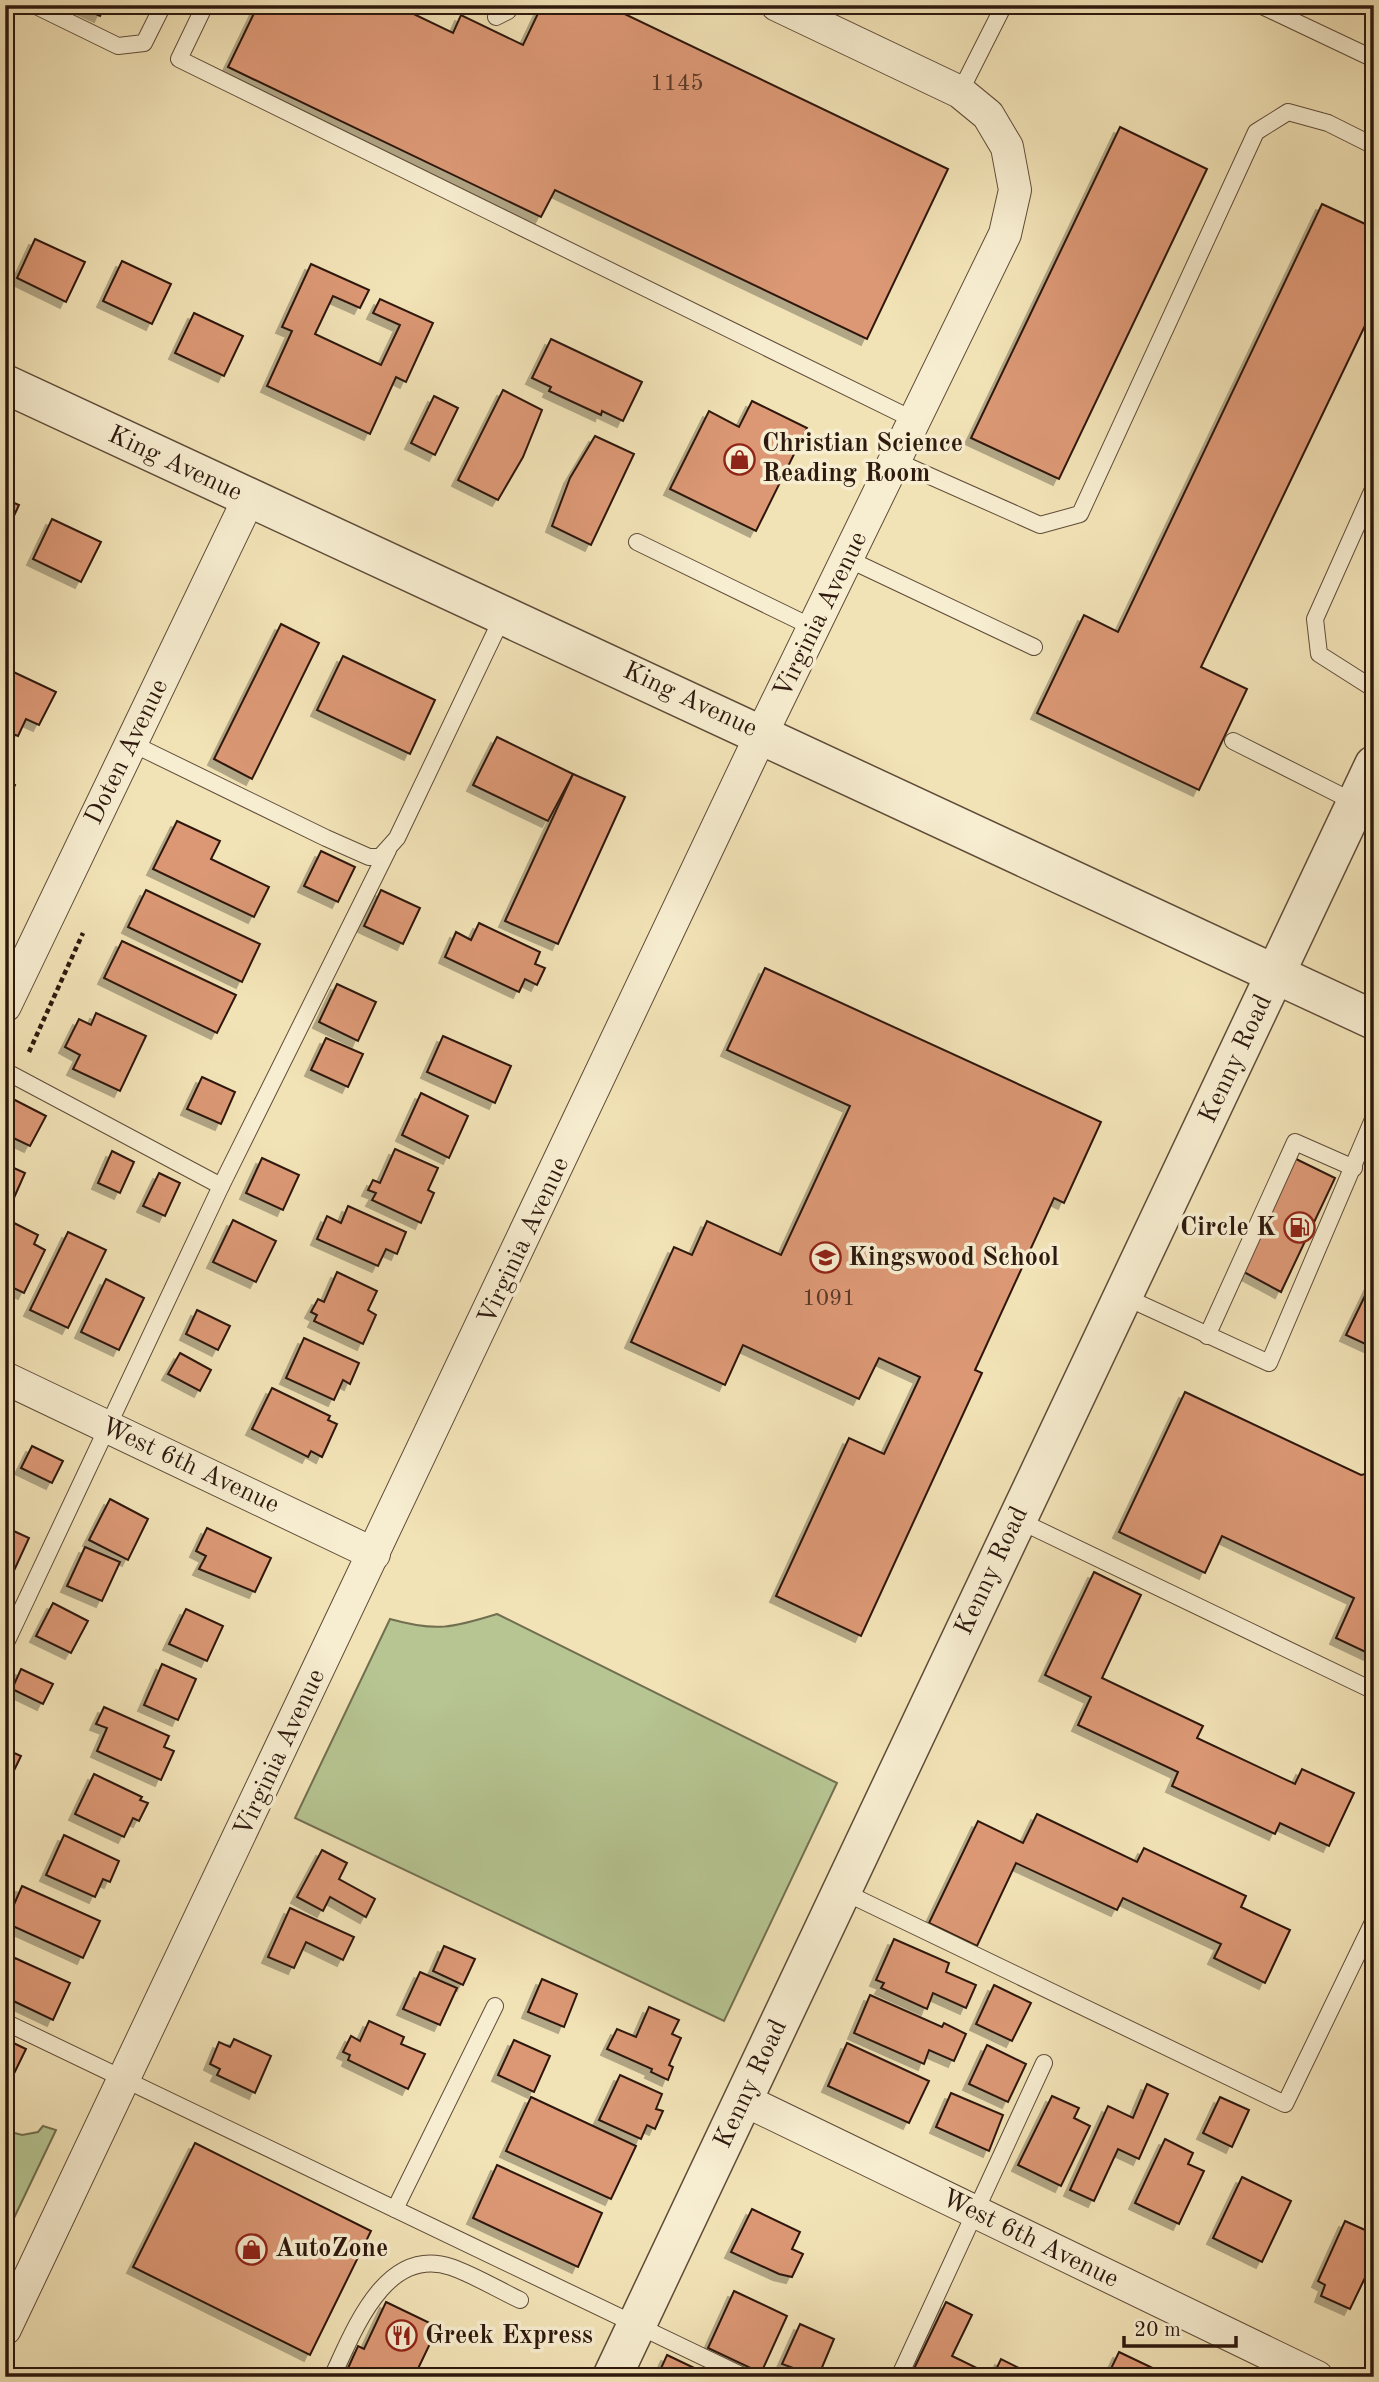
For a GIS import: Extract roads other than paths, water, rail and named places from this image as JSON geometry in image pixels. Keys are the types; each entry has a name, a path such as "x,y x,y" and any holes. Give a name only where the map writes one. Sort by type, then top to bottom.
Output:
{"street":[{"path":"777,5 960,92"},
{"name":"Virginia Avenue","path":"5,2329 762,733 1005,234 1015,190 1007,147 988,115 960,92"},
{"name":"King Avenue","path":"5,384 762,733 1374,1020"},
{"name":"Doten Avenue","path":"5,1006 249,498"},
{"name":"Kenny Road","path":"612,2377 1374,765"},
{"name":"West 6th Avenue","path":"5,1378 374,1554"},
{"name":"West 6th Avenue","path":"744,2100 1317,2377"}],"lane":[{"path":"34,5 118,46 144,43 163,5"},
{"path":"205,5 179,59 916,421"},
{"path":"496,17 508,11 511,5"},
{"path":"960,92 1004,5"},
{"path":"1260,5 1374,60"},
{"path":"896,461 1040,525 1080,514 1256,132 1288,112 1328,122 1374,146"},
{"path":"1374,486 1315,619 1319,654 1374,689"},
{"path":"637,542 814,628"},
{"path":"848,559 1034,648"},
{"path":"5,1645 221,1186 504,615"},
{"path":"1233,741 1356,803"},
{"path":"131,743 359,853 380,857 388,850"},
{"path":"5,1071 221,1186"},
{"path":"1122,1296 1269,1363 1374,1117"},
{"path":"1207,1336 1296,1142 1354,1168"},
{"path":"1016,1519 1374,1691"},
{"path":"842,1891 1285,2104 1374,1920"},
{"path":"395,2208 495,2006"},
{"path":"5,2022 745,2377"},
{"path":"899,2377 1044,2063"},
{"path":"332,2377 365,2308 386,2284 405,2270 427,2263 451,2267 520,2300"}],"place":[{"name":"Christian Science Reading Room","path":"739,459"},
{"name":"Circle K","path":"1299,1228"},
{"name":"Kingswood School","path":"825,1258"},
{"name":"AutoZone","path":"252,2249"},
{"name":"Greek Express","path":"402,2336"}]}
